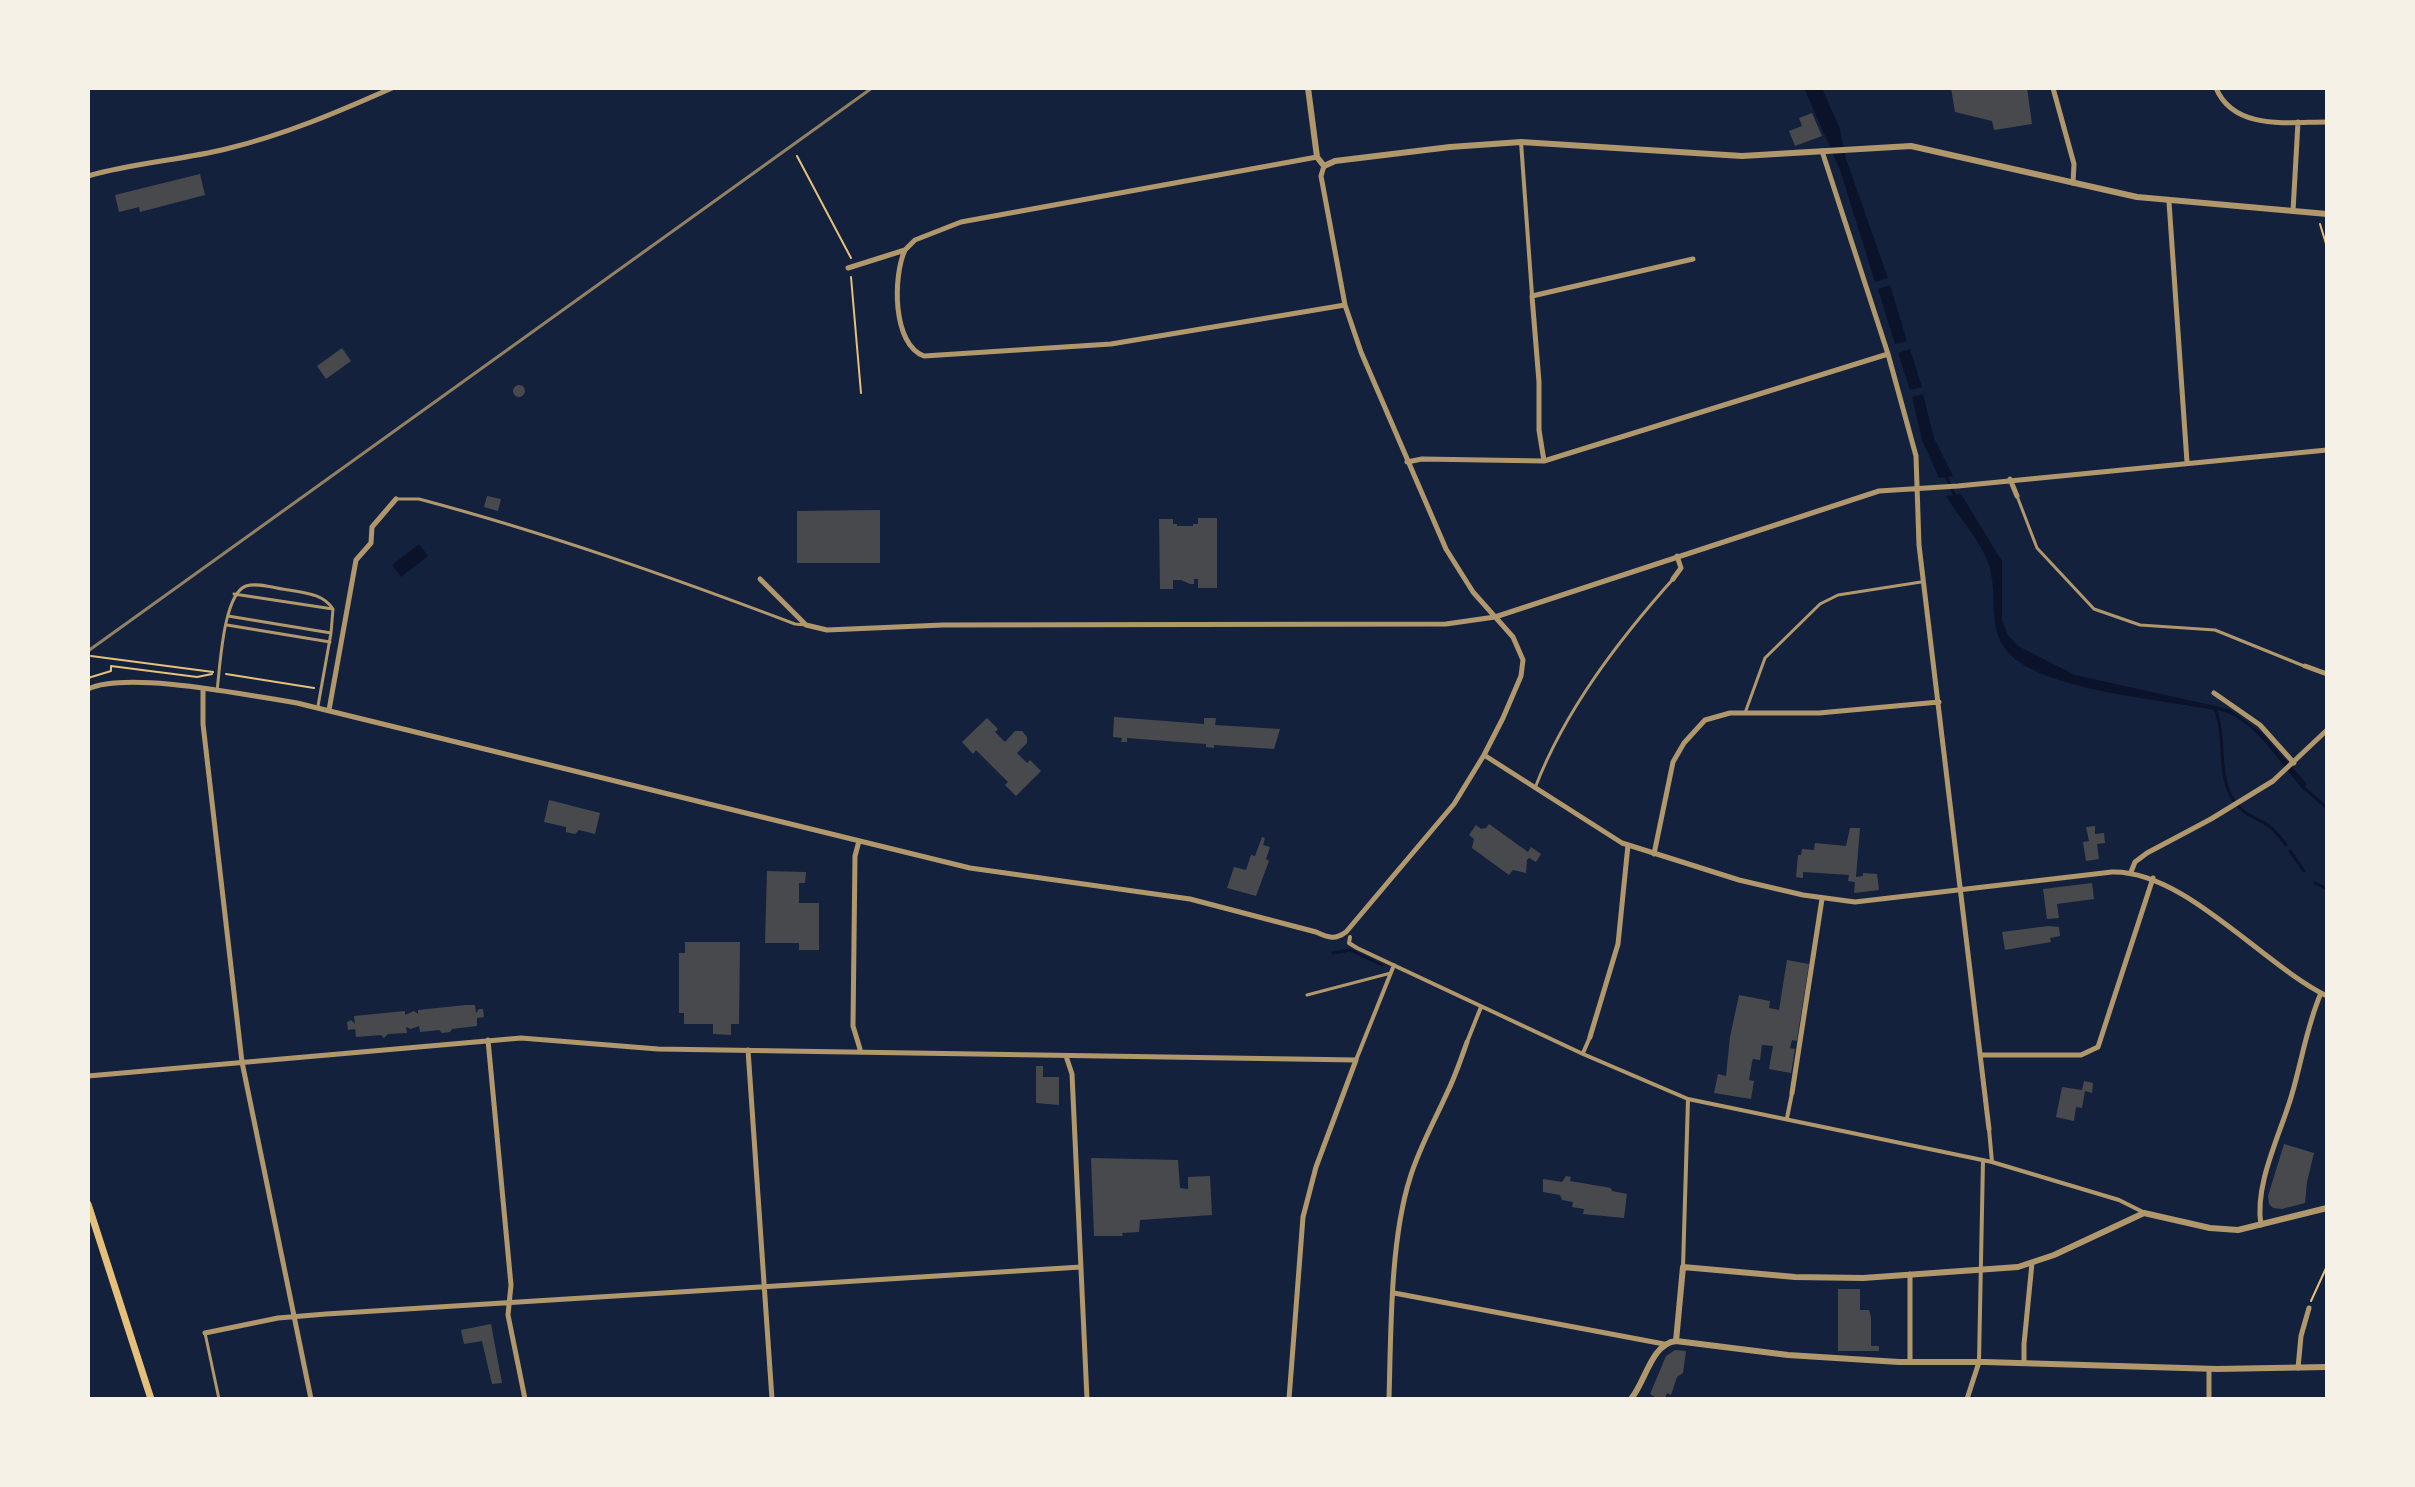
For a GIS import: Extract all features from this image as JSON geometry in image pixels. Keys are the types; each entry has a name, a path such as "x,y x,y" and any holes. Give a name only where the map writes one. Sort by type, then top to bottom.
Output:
{"main road":[{"path":"88,1204 151,1399"}],"street":[{"path":"88,176 258,141 308,125 392,88"},
{"path":"1308,88 1317,157 1324,166"},
{"path":"2053,88 2074,164 2073,183"},
{"path":"2216,88 2225,104 2241,116 2257,120 2327,122"},
{"path":"2293,211 2298,122"},
{"path":"88,689 110,682 128,682 203,689 329,710 995,873 1190,899 1316,932 1328,938 1338,938 1348,934 1454,804 1484,755 1516,689 1523,667 1518,644 1473,592 1446,549 1361,352 1345,305 1321,176 1324,166 1335,161 1521,142 1742,156 1921,147 2169,202 2327,214"},
{"path":"1521,142 1539,382 1539,430 1544,461"},
{"path":"1824,151 1888,354 1917,462 1918,528 1992,1162"},
{"path":"851,266 905,250 915,240 961,222 1317,157"},
{"path":"2169,202 2187,462"},
{"path":"905,250 897,277 904,334 910,347 924,356 1111,344 1345,305"},
{"path":"1532,296 1693,259"},
{"path":"1407,462 1422,459 1544,461 1888,354"},
{"path":"760,579 806,625 827,630 943,625 1446,624 1495,617 1879,491 2327,450"},
{"path":"2010,479 2017,496"},
{"path":"329,710 356,560 371,543 372,527 396,499"},
{"path":"1673,579 1681,568 1677,556"},
{"path":"2305,666 2327,674"},
{"path":"203,689 203,724 242,1062 311,1399"},
{"path":"2214,693 2260,725 2290,766"},
{"path":"1654,854 1669,775 1677,754 1705,720 1730,713 1809,714 1939,702"},
{"path":"2131,872 2135,862 2148,853 2236,805 2290,766 2327,730"},
{"path":"1484,755 1628,845 1739,880 1822,899 1855,902 2131,872 2171,887 2324,995 2312,1014 2290,1102 2264,1183 2260,1203 2261,1225"},
{"path":"859,841 855,856 853,1026 861,1050"},
{"path":"1583,1054 1618,944 1628,845"},
{"path":"1980,1055 2081,1055 2098,1047 2153,878"},
{"path":"1787,1119 1822,899"},
{"path":"1348,934 1349,943 1394,965 1583,1054 1688,1099 1992,1162 2119,1200 2144,1213 2225,1230 2248,1229 2327,1208"},
{"path":"1289,1399 1303,1217 1316,1167 1394,965"},
{"path":"1389,1399 1393,1293 1398,1239 1409,1180 1481,1006"},
{"path":"88,1076 531,1038 628,1047 1356,1060"},
{"path":"488,1040 511,1285 508,1315 525,1399"},
{"path":"748,1050 772,1399"},
{"path":"1066,1056 1072,1074 1087,1399"},
{"path":"1676,1341 1683,1267 1688,1099"},
{"path":"1967,1399 1979,1362 1983,1160"},
{"path":"1683,1267 1829,1278 2032,1263 2144,1213"},
{"path":"2024,1363 2032,1263"},
{"path":"205,1333 294,1316 1081,1267"},
{"path":"1910,1274 1910,1362"},
{"path":"1393,1293 1664,1344 1676,1341 1788,1355 1910,1362 2209,1369 2327,1367"},
{"path":"2298,1368 2301,1336 2309,1308"},
{"path":"1631,1399 1664,1344"},
{"path":"2209,1369 2209,1399"}],"lane":[{"path":"2017,496 2037,548 2094,609 2133,624 2215,630 2305,666"},
{"path":"396,499 419,499 541,533 730,597 795,624 806,625"},
{"path":"1535,788 1555,744 1583,697 1626,634 1673,579"},
{"path":"1745,713 1765,658 1820,604 1838,595 1924,582"},
{"path":"217,691 226,625 234,594 253,585 282,589 320,597 333,609"},
{"path":"234,594 333,609"},
{"path":"318,708 333,609"},
{"path":"228,616 331,633"},
{"path":"226,625 330,642"},
{"path":"1307,995 1391,973"},
{"path":"205,1333 219,1399"}],"path":[{"path":"797,156 851,266 861,393"},
{"path":"2320,224 2327,247"},
{"path":"91,656 322,690"},
{"path":"88,678 111,671 111,666 197,677 219,673"},
{"path":"2309,1308 2327,1266"}],"water":[{"path":"1804,88 1822,88 1840,129 1846,159 1888,278 1875,282 1840,170"},
{"path":"1890,285 1907,341 1895,344 1878,289"},
{"path":"1910,349 1922,387 1910,390 1898,353"},
{"path":"1923,394 1934,438 1953,476 1939,478 1922,440 1912,397"},
{"path":"1961,494 2002,561 2002,620 2008,635 2018,646 2075,675 2229,709 2260,731 2307,784 2303,789 2262,739 2232,715 2066,682 2021,663 2007,651 1997,631 1988,563 1975,537 1946,496"},
{"path":"419,544 428,556 401,577 392,565"}],"building":[{"path":"1951,88 2027,88 2032,124 1994,130 1992,121 1955,112"},
{"path":"1812,113 1822,136 1795,146 1789,131 1802,126 1799,118"},
{"path":"200,174 205,195 140,212 139,207 119,212 115,195"},
{"path":"342,348 351,361 326,379 317,366"},
{"path":"519,385 525,391 519,397 513,391"},
{"path":"487,496 501,499 498,511 484,507"},
{"path":"880,510 880,563 797,563 797,511"},
{"path":"1198,518 1217,518 1217,588 1198,588 1198,579 1194,579 1194,584 1173,580 1173,589 1160,589 1159,519 1173,519 1173,524 1177,526 1193,526 1198,524"},
{"path":"1114,717 1204,724 1204,718 1216,718 1215,725 1280,729 1274,749 1214,745 1214,748 1206,747 1206,744 1127,738 1127,742 1121,742 1122,738 1113,737"},
{"path":"987,718 1005,742 1015,731 1022,731 1027,743 1017,753 1041,771 1016,796 1005,785 1008,782 976,750 973,754 962,742"},
{"path":"549,800 600,813 595,834 579,830 575,834 566,832 566,827 544,822"},
{"path":"1489,824 1528,852 1531,847 1541,854 1536,862 1527,860 1526,873 1513,870 1509,875 1472,848 1474,839 1469,835 1476,825 1481,829"},
{"path":"2095,826 2095,834 2104,833 2105,843 2097,844 2099,859 2086,861 2083,842 2089,841 2086,827"},
{"path":"1850,828 1860,828 1856,877 1863,876 1863,873 1877,874 1879,890 1854,893 1855,882 1848,881 1849,875 1803,872 1803,878 1796,877 1798,855 1801,855 1802,849 1814,850 1815,843 1846,846"},
{"path":"1262,837 1265,838 1263,845 1270,847 1266,859 1269,861 1256,896 1227,888 1234,867 1246,870"},
{"path":"767,871 806,872 805,883 799,883 799,903 819,903 819,950 799,950 799,943 765,943"},
{"path":"2092,883 2094,899 2057,904 2059,918 2047,919 2043,889"},
{"path":"2059,927 2060,936 2050,938 2051,942 2005,950 2002,932"},
{"path":"685,942 740,942 739,1024 731,1024 731,1035 713,1034 713,1024 684,1024 684,1013 679,1013 679,953 685,953"},
{"path":"1787,960 1809,964 1797,1041 1792,1040 1790,1048 1795,1049 1791,1073 1769,1069 1773,1046 1762,1045 1760,1060 1753,1059 1752,1062 1749,1080 1754,1081 1751,1099 1714,1093 1718,1074 1726,1076 1739,995 1770,1001 1769,1008 1779,1010"},
{"path":"475,1005 476,1013 483,1009 484,1017 477,1018 477,1026 442,1033 439,1030 420,1032 419,1026 406,1027 407,1033 388,1034 384,1038 381,1035 356,1037 355,1029 348,1030 347,1022 351,1020 355,1024 354,1016 405,1011 405,1015 414,1011 418,1014 418,1010"},
{"path":"1036,1066 1043,1066 1043,1077 1059,1077 1059,1105 1036,1103"},
{"path":"2084,1081 2093,1083 2092,1093 2085,1091 2082,1108 2076,1107 2074,1121 2056,1117 2062,1087 2082,1090"},
{"path":"2284,1144 2314,1153 2305,1203 2282,1209 2273,1208 2268,1196"},
{"path":"1091,1158 1178,1160 1180,1188 1188,1189 1188,1177 1210,1176 1212,1215 1140,1220 1139,1232 1122,1233 1123,1236 1094,1236"},
{"path":"1566,1176 1571,1177 1570,1181 1627,1194 1624,1218 1583,1214 1584,1209 1572,1207 1573,1202 1562,1200 1560,1195 1543,1192 1543,1179 1562,1182"},
{"path":"1838,1289 1860,1289 1860,1310 1869,1310 1871,1317 1871,1346 1879,1346 1879,1351 1838,1351"},
{"path":"491,1324 502,1383 492,1384 482,1341 464,1344 461,1330"},
{"path":"1675,1350 1686,1351 1683,1373 1677,1377 1671,1395 1667,1393 1665,1399 1658,1399 1650,1394 1666,1356"}],"waterway":[{"path":"1946,476 1956,498"},
{"path":"2215,709 2219,720 2225,779 2234,801 2241,810 2272,828 2286,845"},
{"path":"2303,787 2327,808"},
{"path":"2290,851 2304,871"},
{"path":"2315,883 2327,889"},
{"path":"1333,953 1350,950 1382,965"}],"railway":[{"path":"88,651 872,88"}]}
